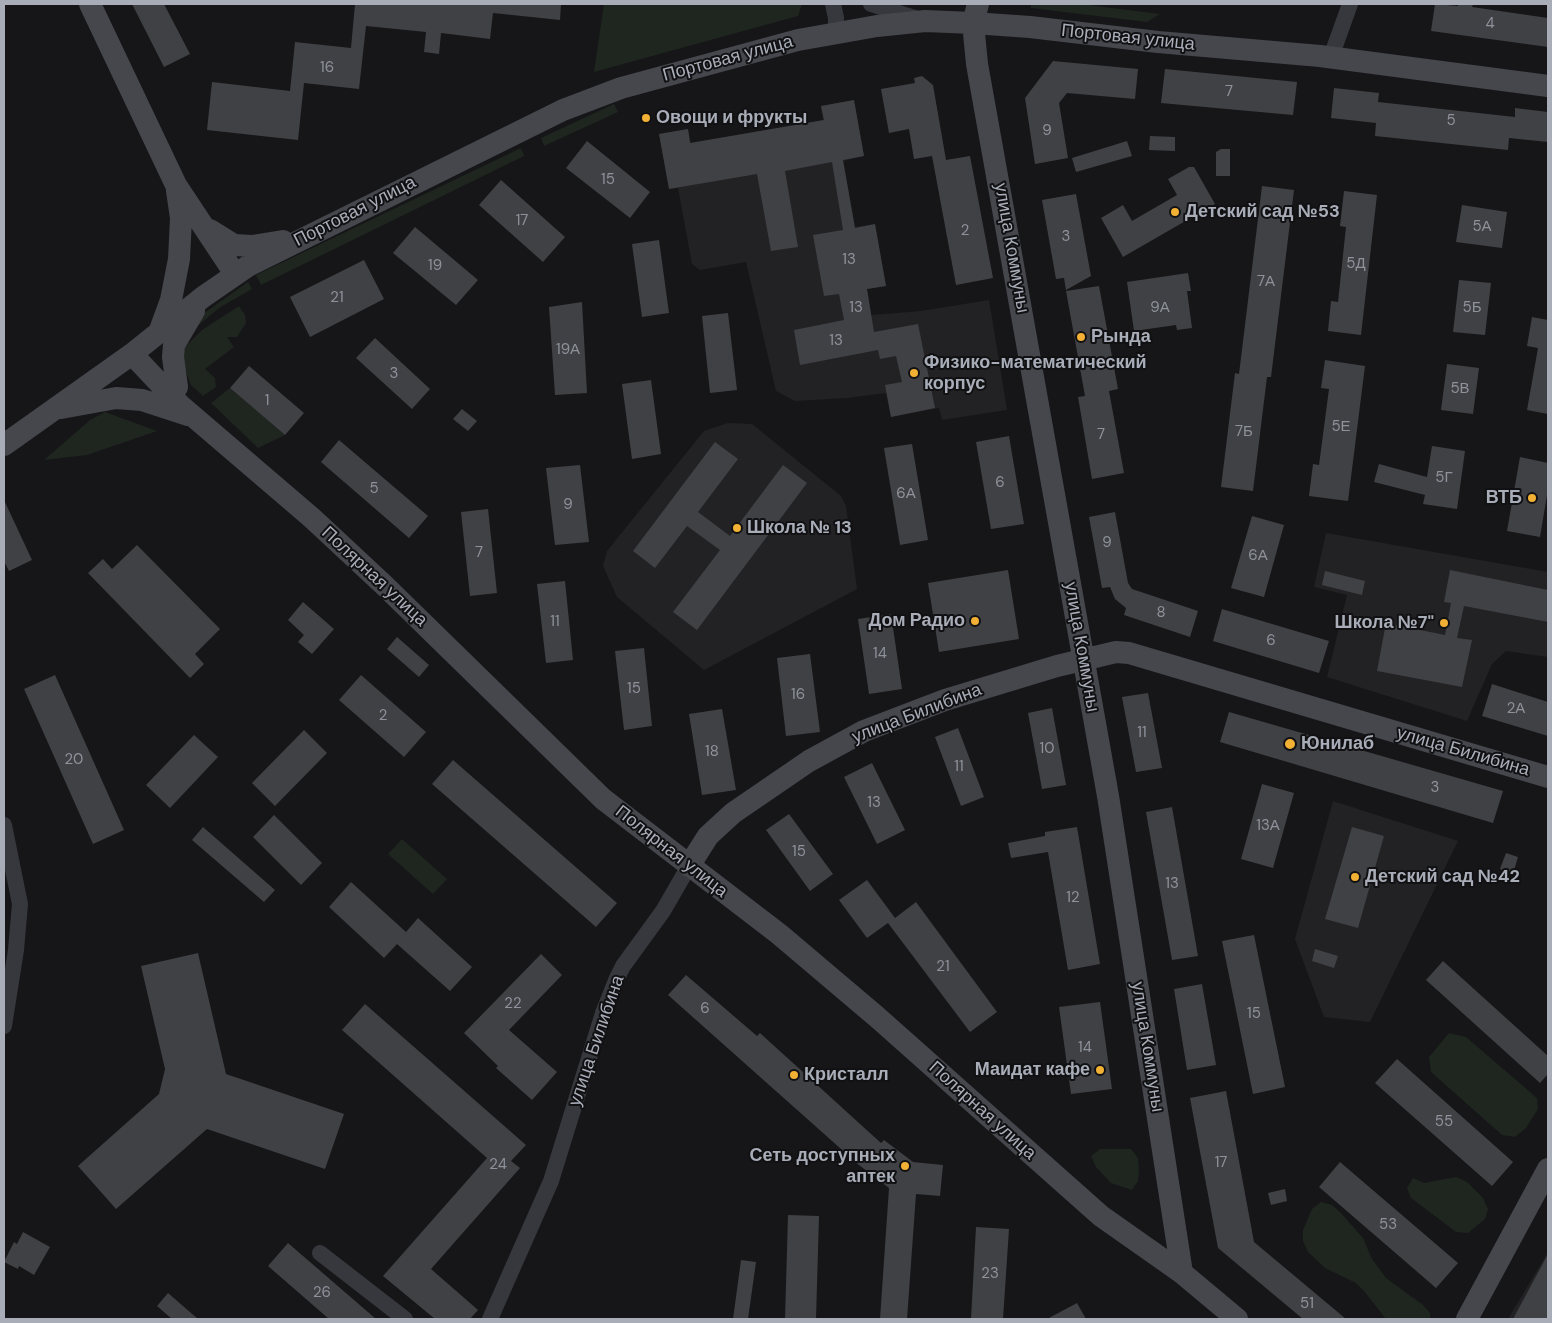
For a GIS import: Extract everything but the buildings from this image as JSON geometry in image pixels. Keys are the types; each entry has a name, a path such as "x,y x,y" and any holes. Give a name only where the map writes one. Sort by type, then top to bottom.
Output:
{"main road":[{"path":"90,4 176,185 235,274"},
{"name":"Портовая улица","path":"4,445 132,354 160,330 235,274 311,234 563,110 621,88 798,40 836,32 976,13 1548,86"},
{"name":"улица Коммуны","path":"976,13 979,74 1108,796 1182,1273"},
{"path":"176,185 181,218 179,259 171,300 160,330 167,363 177,387 194,417"},
{"path":"200,220 221,238 242,246 272,244 311,234"},
{"path":"177,387 173,357 174,345 203,297"},
{"name":"Полярная улица","path":"132,354 194,417 312,518 385,586 603,800 779,934 1101,1216 1182,1273 1237,1319"},
{"path":"53,410 116,398 142,400 194,417"},
{"name":"улица Билибина","path":"689,866 708,836 733,813 809,761 864,730 945,700 1116,652 1129,653 1548,777"},
{"path":"1467,1319 1548,1169"}],"street":[{"path":"833,4 836,32"},
{"path":"871,4 925,21"},
{"path":"1331,57 1350,4"},
{"path":"4,825 20,904 16,950 4,1026"},
{"name":"улица Билибина","path":"490,1319 551,1180 603,1013 617,978 623,966 663,911 689,866"},
{"path":"320,1253 406,1319"}],"shaded area":[{"path":"604,4 802,4 798,16 594,72"},
{"path":"1031,4 1080,4 1160,14 1147,22 1031,8"},
{"path":"854,100 864,156 843,161 855,227 875,224 886,286 867,289 871,315 921,311 989,300 1007,410 942,420 939,408 891,417 886,393 847,398 795,401 776,391 746,262 700,270 692,264 678,188 669,189 659,134 688,129 691,143 823,120 821,106"},
{"path":"614,104 618,112 544,146 541,138"},
{"path":"521,148 524,156 261,285 256,275"},
{"path":"248,282 252,289 219,308 194,329 193,321"},
{"path":"239,306 245,315 246,323 237,337 227,337 234,347 205,369 215,378 216,387 203,396 191,385 183,364 182,354 186,346 202,330"},
{"path":"230,388 285,435 258,448 211,403"},
{"path":"105,412 157,431 87,455 44,460 90,420"},
{"name":"Школа № 13","path":"728,423 752,424 841,496 846,506 857,589 704,670 617,597 603,566 607,551 704,431"},
{"name":"Школа №7\"","path":"1326,533 1548,572 1548,657 1506,651 1492,664 1467,721 1327,677 1347,595 1314,587"},
{"path":"1333,801 1458,841 1370,1022 1324,1017 1295,939"},
{"path":"402,839 447,879 433,894 388,854"},
{"path":"1449,1033 1466,1037 1537,1098 1538,1109 1526,1128 1515,1137 1502,1135 1431,1072 1429,1057"},
{"path":"1100,1149 1131,1149 1138,1158 1139,1170 1138,1181 1132,1190 1111,1183 1096,1167 1091,1156"},
{"path":"1456,1177 1467,1182 1483,1198 1488,1209 1485,1219 1468,1233 1456,1232 1411,1198 1407,1188 1413,1178 1424,1183"},
{"path":"1321,1202 1332,1205 1341,1213 1363,1238 1372,1259 1386,1278 1423,1305 1430,1313 1430,1319 1386,1319 1356,1283 1325,1268 1308,1252 1303,1241 1303,1230 1312,1209"},
{"path":"1548,1252 1548,1319 1508,1319"}],"place":[{"name":"Овощи и фрукты","path":"646,118"},
{"name":"Детский сад №53","path":"1175,212"},
{"name":"Рында","path":"1081,337"},
{"name":"Физико-математический корпус","path":"914,373"},
{"name":"ВТБ","path":"1532,498"},
{"name":"Школа № 13","path":"737,528"},
{"name":"Дом Радио","path":"975,621"},
{"name":"Школа №7\"","path":"1444,623"},
{"name":"Юнилаб","path":"1290,744"},
{"name":"Детский сад №42","path":"1355,877"},
{"name":"Маидат кафе","path":"1100,1070"},
{"name":"Кристалл","path":"794,1075"},
{"name":"Сеть доступных аптек","path":"905,1166"}]}
